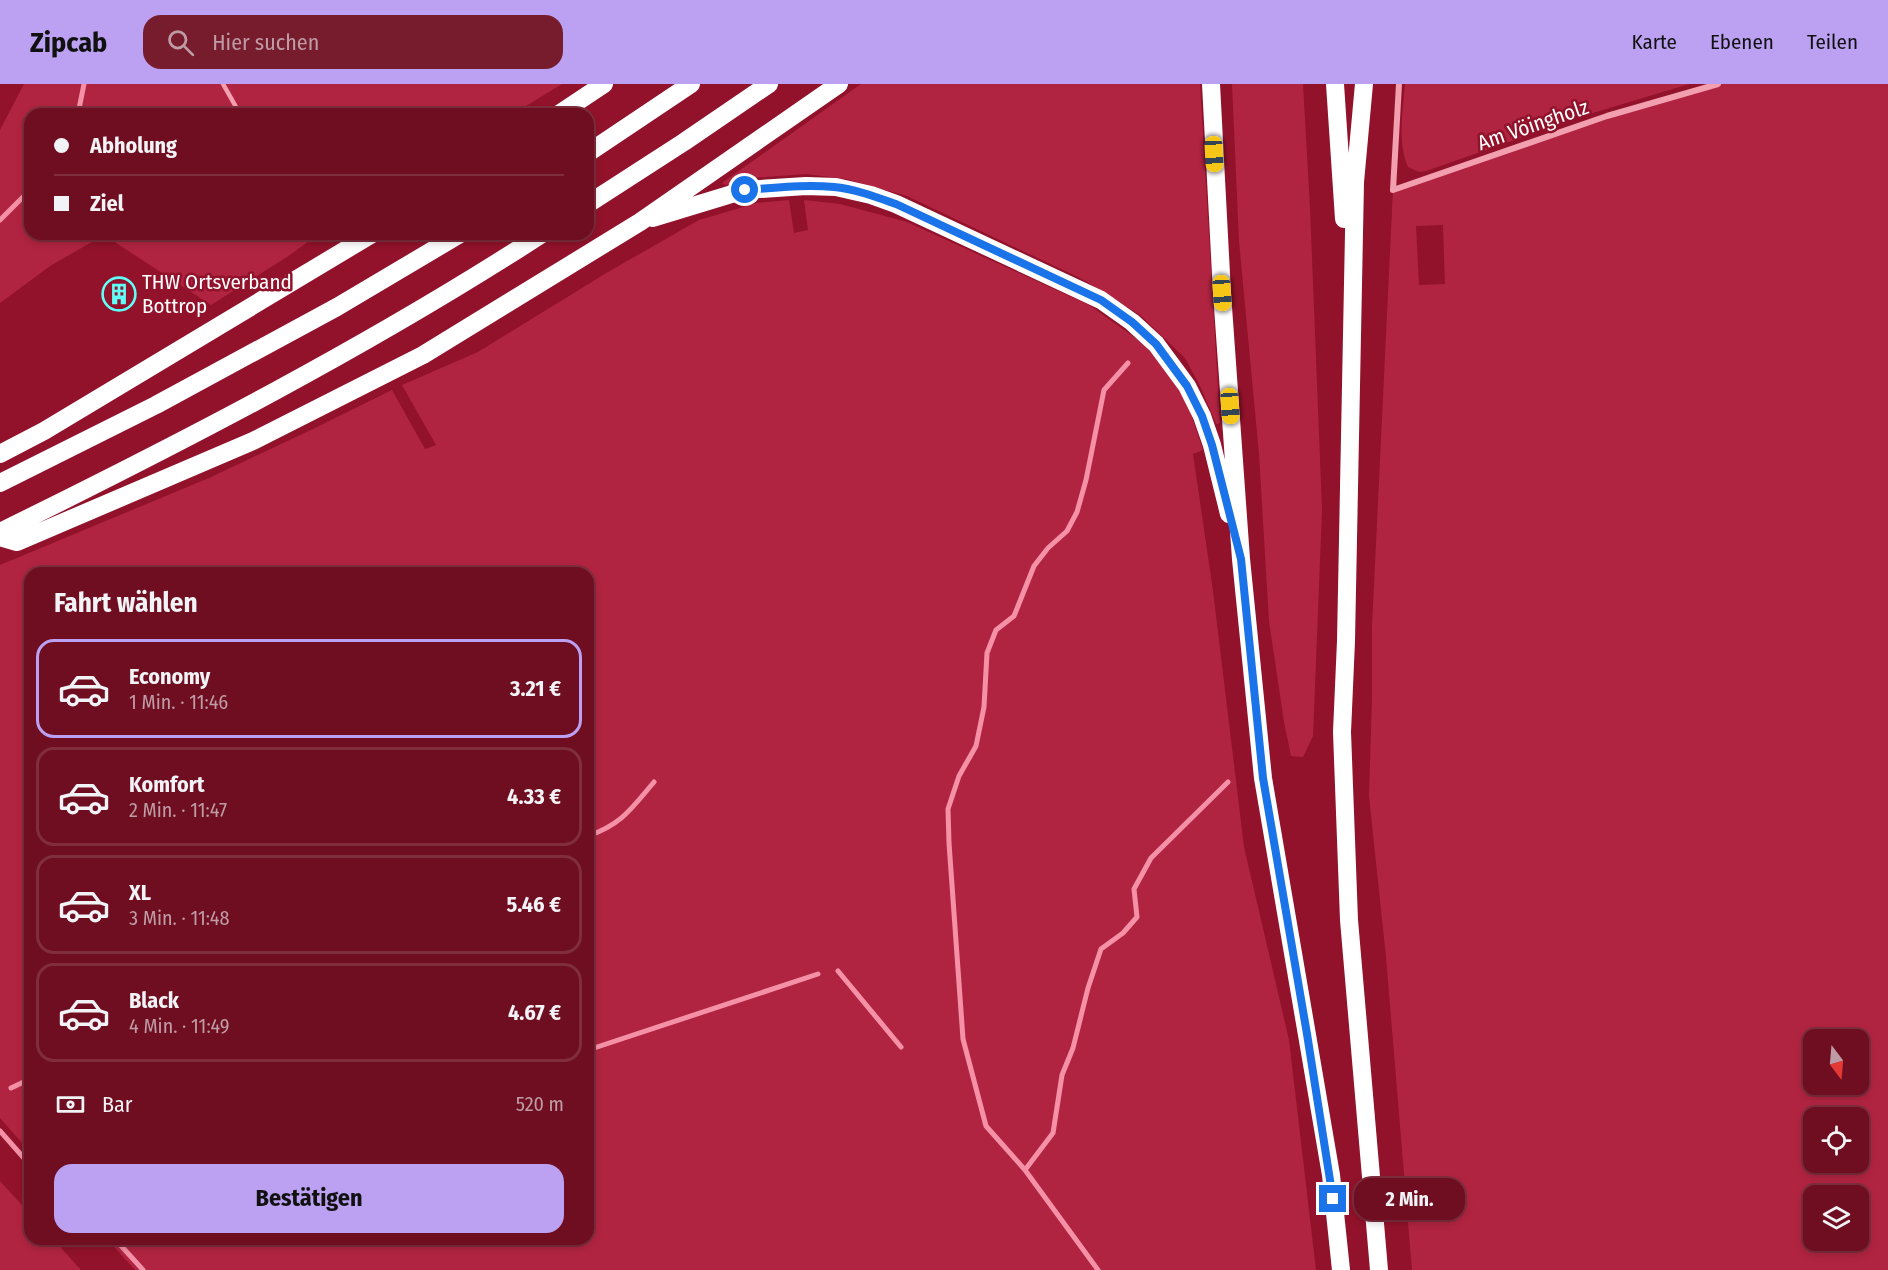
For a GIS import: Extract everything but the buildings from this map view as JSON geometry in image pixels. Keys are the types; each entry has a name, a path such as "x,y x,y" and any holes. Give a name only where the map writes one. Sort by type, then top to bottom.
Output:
{"highway":[{"path":"568,108 604,84"},
{"path":"594,149 691,84"},
{"path":"594,200 769,84"},
{"path":"0,537 17,542 253,441 423,355 640,222 839,84"},
{"path":"1211,84 1221,281 1241,559 1263,778 1331,1175 1341,1270"},
{"path":"1335,84 1352,344"},
{"path":"1364,84 1355,182 1343,744 1349,920 1379,1270"},
{"path":"640,222 745,190 806,186 836,187 871,195 896,204 1101,300 1132,322 1156,344 1187,386 1202,416 1212,445 1241,559"},
{"path":"0,454 44,431 362,240"},
{"path":"0,483 156,405 337,307 450,240"},
{"path":"0,532 138,464 263,397 477,276 533,240"}],"street":[{"name":"Am Vöingholz","path":"1399,84 1394,190 1607,117 1718,84"}],"lane":[{"path":"223,84 237,108"}],"shaded area":[{"path":"24,84 562,84 523,108 24,108 24,240 95,240 50,266 0,303 0,130"},
{"path":"861,84 1200,84 1220,423 1216,424 1185,358 1140,315 1082,279 907,196 846,179 806,174 751,178 726,185 722,183"},
{"path":"1232,84 1303,84 1322,510 1313,736 1303,757 1291,756 1269,621 1259,454 1239,241"},
{"path":"1405,84 1689,84 1583,116 1419,172 1408,167 1403,147"},
{"path":"1718,84 1888,84 1888,1270 1412,1270 1386,957 1369,796 1372,627 1393,190 1607,116","holes":["1443,225 1445,284 1419,285 1416,226"]},
{"path":"789,200 794,233 808,230 804,200 840,204 907,222 1089,305 1144,344 1173,378 1190,411 1203,450 1193,454 1213,591 1244,847 1289,1040 1316,1270 135,1270 112,1245 594,1245 594,567 24,567 24,1145 0,1118 0,565 209,478 392,390 425,449 436,445 402,385 478,352 608,272 699,220 757,203"},
{"path":"112,240 311,240 287,257 211,305"},
{"path":"0,1181 24,1207 24,1245 58,1245 81,1270 0,1270"}],"waterway":[{"path":"79,108 84,84"},
{"path":"0,220 24,196"},
{"path":"1098,1270 1025,1170 986,1126 963,1039 948,809 959,776 976,746 984,707 987,653 996,630 1014,616 1034,566 1048,548 1067,531 1077,512 1086,480 1104,390 1128,363"},
{"path":"594,834 618,821 654,782"},
{"path":"1025,1170 1053,1133 1062,1075 1073,1048 1088,988 1101,949 1123,933 1137,917 1134,889 1151,858 1228,782"},
{"path":"838,971 901,1047"},
{"path":"594,1048 818,974"},
{"path":"11,1088 24,1082"},
{"path":"0,1131 24,1158"},
{"path":"120,1245 143,1270"}],"place":[{"name":"THW Ortsverband Bottrop","path":"119,294"}],"route":[{"path":"745,190 806,186 836,187 871,195 896,204 1101,300 1132,322 1156,344 1187,386 1202,416 1212,445 1241,559 1263,778 1331,1175 1333,1199"}]}
